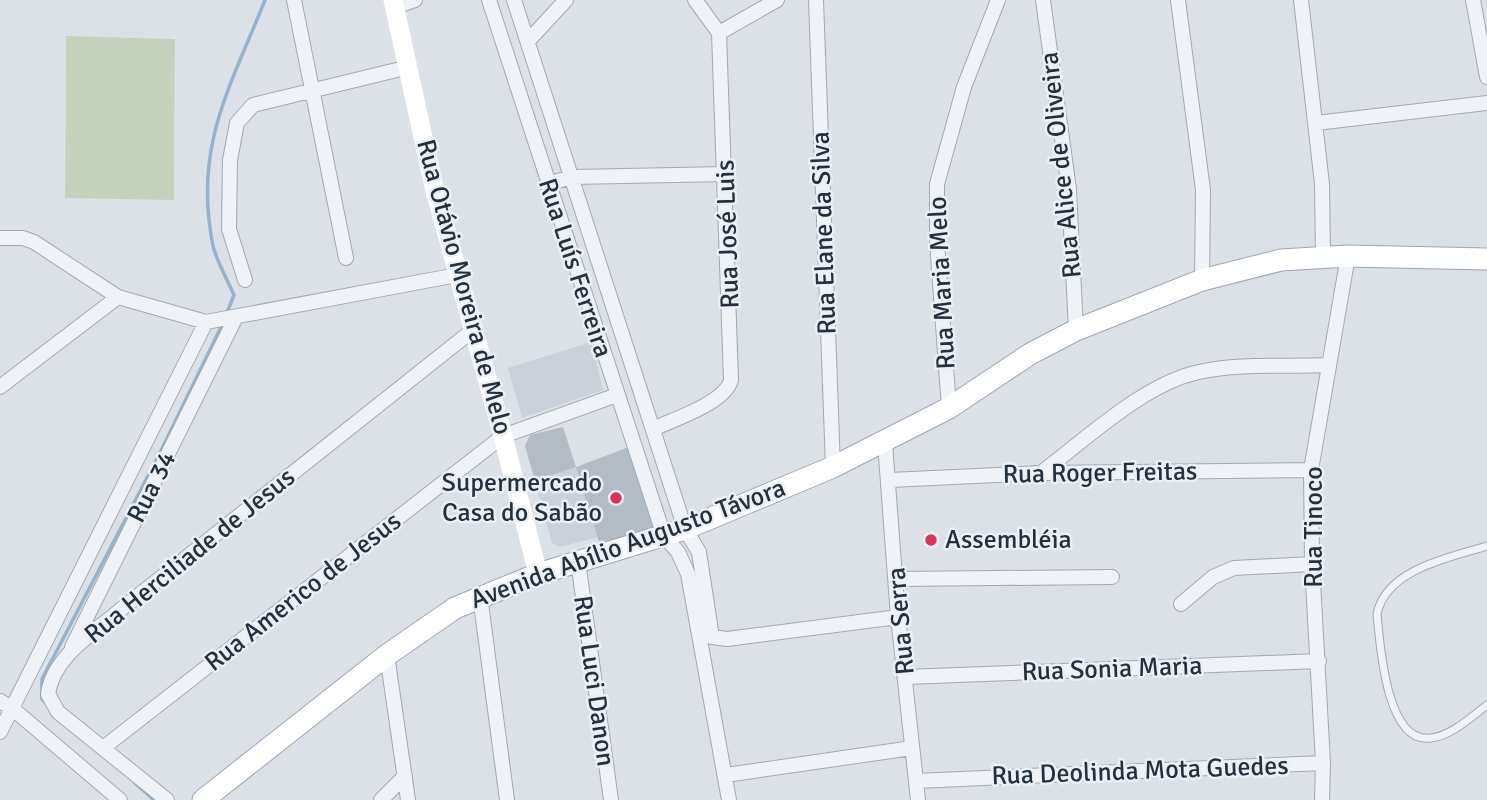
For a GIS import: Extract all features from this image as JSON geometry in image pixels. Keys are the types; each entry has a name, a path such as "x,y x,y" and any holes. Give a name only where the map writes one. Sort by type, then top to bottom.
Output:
{"main road":[{"name":"Avenida Abílio Augusto Távora","path":"203,800 387,654 438,618 480,596 538,574 685,529 833,467 885,443 949,408 1020,360 1076,330 1202,280 1257,264 1348,256 1487,259"}],"street":[{"path":"294,0 346,258"},
{"path":"394,4 415,0"},
{"name":"Rua Luís Ferreira","path":"489,0 664,536 687,567 729,800"},
{"name":"Rua Luís Ferreira","path":"514,0 685,529 699,552 710,633 715,639 727,639 898,617"},
{"path":"528,41 566,0"},
{"path":"695,0 719,33 777,0"},
{"name":"Rua Elane da Silva","path":"816,0 833,467"},
{"name":"Rua Maria Melo","path":"949,408 937,242 937,184 964,88 998,0"},
{"name":"Rua Alice de Oliveira","path":"1043,0 1069,189 1076,330"},
{"path":"1178,0 1203,190 1202,280"},
{"path":"1301,0 1322,184 1323,257"},
{"path":"1473,0 1487,78"},
{"name":"Rua Otávio Moreira de Melo","path":"394,4 434,187 538,574"},
{"name":"Rua José Luis","path":"653,429 713,401 730,387 732,345 719,33"},
{"path":"245,280 229,229 230,160 237,123 253,105 409,67"},
{"path":"1316,123 1487,103"},
{"path":"547,184 572,177 726,174"},
{"path":"0,238 23,238 34,242 118,298 209,322 457,275"},
{"name":"Rua Tinoco","path":"1321,800 1323,764 1312,564 1311,470 1348,256"},
{"path":"0,387 118,298"},
{"name":"Rua 34","path":"69,654 232,319"},
{"path":"0,732 209,322"},
{"name":"Rua Herciliade de Jesus","path":"167,800 50,701 49,684 69,654 119,611 473,330"},
{"path":"1041,472 1135,403 1185,376 1211,370 1328,365"},
{"name":"Rua Americo de Jesus","path":"103,748 503,436 617,395"},
{"path":"625,421 648,414"},
{"name":"Rua Serra","path":"885,443 890,480 898,617 918,800"},
{"name":"Rua Roger Freitas","path":"890,480 1041,472 1311,470"},
{"name":"Rua Luci Danon","path":"578,561 611,800"},
{"path":"1181,604 1213,577 1234,568 1312,564"},
{"path":"897,579 1112,577"},
{"path":"102,589 119,611"},
{"path":"480,596 507,800"},
{"path":"387,654 408,800"},
{"name":"Rua Sonia Maria","path":"905,677 1319,660"},
{"path":"0,701 13,709 120,800"},
{"path":"726,775 912,748"},
{"name":"Rua Deolinda Mota Guedes","path":"916,780 1323,764"},
{"path":"381,800 405,776"}],"lane":[{"path":"1487,546 1409,574 1381,601 1377,614 1393,709 1408,730 1423,738 1439,736 1487,705"}],"shaded area":[{"path":"591,342 603,390 522,418 508,368"},
{"path":"576,467 598,537 560,547 552,543 535,481"}],"green space":[{"path":"66,36 175,39 174,200 65,198"}],"building":[{"path":"563,427 576,467 535,481 525,446 530,435"},
{"name":"Supermercado Casa do Sabão","path":"629,447 657,528 600,545 576,467"}],"waterway":[{"path":"226,315 234,295 213,246 208,211 211,148 228,90 265,0"},
{"path":"46,703 42,699 42,679 159,455 222,325"},
{"path":"135,783 154,800"}],"place":[{"name":"Supermercado Casa do Sabão","path":"616,498"},
{"name":"Assembléia","path":"931,540"}]}
